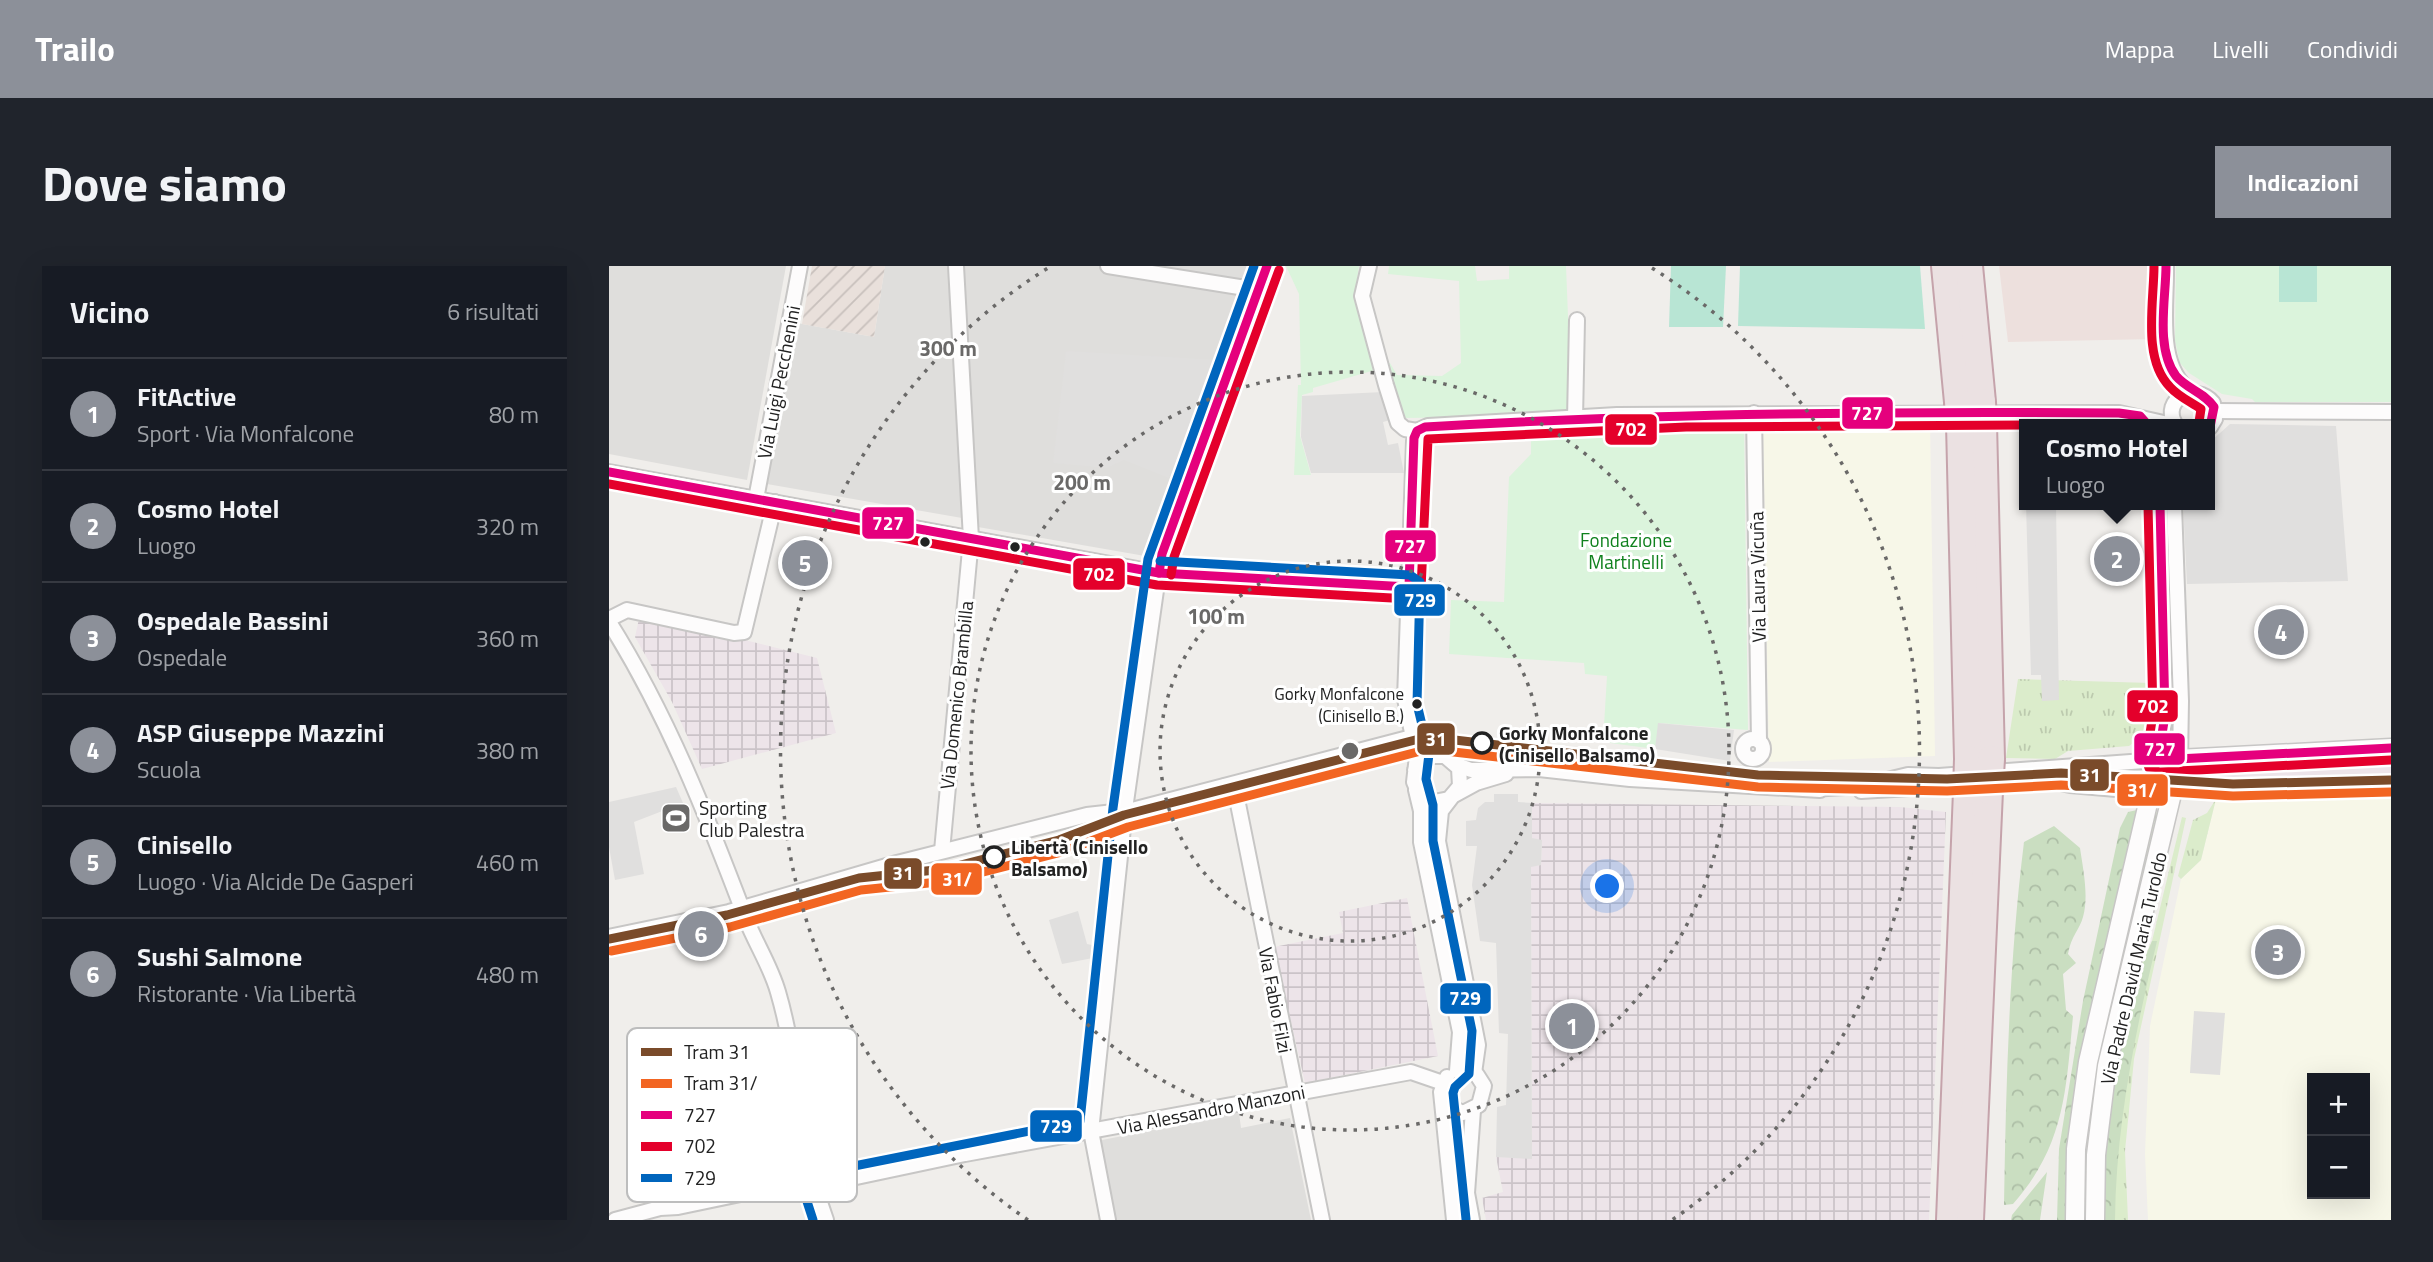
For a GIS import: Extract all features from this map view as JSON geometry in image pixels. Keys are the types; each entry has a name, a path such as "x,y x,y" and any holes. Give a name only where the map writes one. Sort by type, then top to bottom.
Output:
{"highway":[{"path":"1945,266 1971,413"},
{"path":"1950,1220 1978,791 1990,763 1971,413 1969,266"},
{"path":"1969,1220 1978,791"}],"street":[{"name":"Via Luigi Pecchenini","path":"757,499 800,266"},
{"name":"Via Domenico Brambilla","path":"942,851 971,539 957,266"},
{"path":"1108,266 1258,290"},
{"path":"1108,1220 1091,1131 1125,811 1159,573 1163,554 1267,266"},
{"path":"1369,266 1362,296 1389,396 1398,423 1405,429 1417,431 1425,427 1617,415 1754,413 2028,412 2129,419"},
{"path":"2167,266 2169,358 2181,384 2191,392 2207,397 2215,411 2212,419"},
{"path":"1574,419 1577,320"},
{"path":"2174,419 2172,409 2176,401 2191,392"},
{"path":"2215,411 2391,412"},
{"name":"Via Laura Vicuña","path":"1754,413 1759,741"},
{"path":"1417,431 1414,441 1405,705 1416,755 1415,787 1421,806 1421,842 1460,1032 1457,1070 1443,1083 1447,1172 1454,1220"},
{"path":"609,472 1159,573 1409,587"},
{"path":"775,502 744,632 734,633 627,610 609,620 613,637 659,708 688,767 751,931 779,994 785,1028"},
{"path":"2158,760 2165,715 2160,510"},
{"path":"1990,763 2070,785 2151,792 2180,760 2181,701 2174,510"},
{"path":"609,937 716,915 942,851 1096,813 1125,811 1412,737"},
{"path":"1415,770 1421,761 1433,755 1445,756 1457,765 1471,770 1531,769 1630,779 1811,789 1862,786 1908,775 1939,776 1990,763 2066,765 2391,748"},
{"name":"Via Padre David Maria Turoldo","path":"2075,1220 2076,1149 2088,1062 2158,760"},
{"name":"Via Padre David Maria Turoldo","path":"2095,1220 2096,1155 2107,1066 2180,760"},
{"path":"1457,765 1461,781 1441,811 1438,841 1478,1045 1473,1073"},
{"path":"1415,787 1422,797 1430,802 1442,802 1480,781 1531,769"},
{"name":"Via Fabio Filzi","path":"1225,786 1231,787 1235,794 1322,1220"},
{"path":"1457,1070 1473,1073 1480,1079 1484,1094 1473,1110 1467,1193 1472,1220"},
{"name":"Via Alessandro Manzoni","path":"857,1177 1411,1072 1443,1083"},
{"path":"1443,1100 1456,1112 1473,1110"},
{"name":"Via Alessandro Manzoni","path":"615,1220 692,1202"},
{"path":"820,1202 826,1220"}],"shaded area":[{"path":"609,266 786,266 747,480 609,454"},
{"path":"812,266 885,266 874,337 802,324"},
{"path":"885,266 949,266 962,518 767,484 797,323 874,337"},
{"path":"959,266 1251,266 1145,556 978,527"},
{"path":"1999,266 2153,266 2154,339 2008,342"},
{"path":"1066,351 1218,360 1169,478 1124,460 1107,468 1053,463"},
{"path":"1383,392 1390,420 1383,422 1388,445 1398,443 1404,473 1311,473 1301,437 1302,396"},
{"path":"1930,421 1935,756 1769,762 1763,423"},
{"path":"2230,424 2336,426 2348,581 2187,584 2183,510 2215,510 2215,438"},
{"path":"2026,510 2056,510 2059,700 2042,701 2041,675 2031,675"},
{"path":"640,614 817,658 836,733 702,769 672,702 635,637"},
{"path":"1658,723 1734,730 1730,761 1655,749"},
{"path":"2391,765 2391,787 2219,792 2219,768"},
{"path":"676,787 683,803 634,822 644,874 615,880 609,847 609,802"},
{"path":"2391,792 2391,1220 2148,1220 2145,1154 2150,1026 2181,879 2201,860 2216,799"},
{"path":"1494,794 1518,794 1518,802 1532,803 1532,838 1542,840 1541,865 1531,867 1532,1159 1496,1157 1497,1107 1506,1105 1508,1034 1499,1033 1496,943 1480,941 1472,885 1477,846 1466,846 1466,821 1476,820 1478,808 1485,802 1494,802"},
{"path":"1532,803 1900,807 1946,812 1929,1220 1486,1220 1482,1198 1503,1192 1496,1157 1532,1158 1531,866 1541,865 1542,841 1532,839"},
{"path":"1407,898 1438,1056 1305,1083 1274,947 1343,933 1339,912"},
{"path":"1078,911 1087,944 1097,946 1098,957 1062,964 1049,920"},
{"path":"2194,1011 2225,1013 2220,1075 2190,1073"},
{"path":"1239,1113 1241,1128 1290,1118 1311,1220 1113,1220 1097,1141"}],"green space":[{"path":"1286,266 1359,266 1354,299 1375,370 1313,388 1313,392 1302,395 1300,436 1311,475 1294,475 1298,385 1301,385 1299,294"},
{"path":"1389,266 1475,266 1477,281 1509,279 1509,266 1566,266 1572,416 1403,418 1385,364 1390,363 1397,375 1442,376 1461,363 1459,281 1388,274"},
{"path":"1671,266 1726,266 1723,327 1669,327"},
{"path":"1740,266 1920,266 1925,329 1738,326"},
{"path":"2176,266 2391,266 2391,402 2255,402 2252,399 2222,394 2189,373 2180,363 2175,341"},
{"path":"2279,266 2317,266 2317,302 2279,302"},
{"name":"Fondazione Martinelli","path":"1744,420 1748,730 1659,723 1655,749 1603,742 1607,676 1585,674 1584,663 1449,654 1451,600 1504,602 1509,477 1531,454 1531,429"},
{"path":"2018,679 2151,683 2148,724 2143,736 2129,746 2068,751 2055,759 2006,758"},
{"path":"2216,799 2201,860 2181,879 2178,876 2193,820 2207,813"},
{"path":"2137,810 2088,1021 2079,1076 2069,1220 2057,1220 2059,1149 2083,1001 2120,828 2128,812"},
{"path":"2154,812 2159,813 2088,1220 2083,1220 2098,1065 2118,964"},
{"path":"2182,817 2186,818 2134,1059 2125,1151 2128,1220 2104,1220 2105,1161 2118,1057 2136,976 2152,941"},
{"path":"2054,826 2080,848 2085,891 2083,917 2068,954 2076,963 2063,974 2066,1010 2073,1016 2065,1092 2053,1138 2043,1160 2013,1204 2004,1205 2012,978 2024,842"},
{"path":"2152,941 2157,941 2134,1045 2123,1114 2115,1220 2104,1220 2109,1114 2120,1043 2139,974"},
{"path":"2047,1172 2040,1220 2011,1220 2012,1215"}],"tram line":[{"name":"31","path":"609,939 727,915 859,878 945,869 1059,840 1124,815 1419,739 1446,739 1758,775 1947,779 2061,773 2233,784 2391,780"},
{"name":"31/","path":"611,951 730,927 861,890 948,881 1062,852 1128,827 1421,751 1445,751 1758,787 1947,791 2061,785 2233,796 2391,792"}],"transit line":[{"name":"729","path":"857,1165 1080,1121 1113,808 1148,559 1254,266"},
{"name":"727","path":"1159,573 1162,554 1267,266"},
{"name":"702","path":"2154,266 2151,330 2156,361 2161,375 2170,387 2201,409 2199,419"},
{"name":"727","path":"2166,266 2163,322 2166,352 2176,376 2214,407 2212,419"},
{"name":"702","path":"1171,575 1174,557 1279,270"},
{"name":"727","path":"609,472 1159,573 1409,587 1414,438 1417,431 1425,427 1685,416 1945,412 2119,413 2140,416 2143,419"},
{"name":"702","path":"609,484 1157,585 1410,599 1417,596 1421,589 1428,439 1686,427 2019,425"},
{"name":"702","path":"2148,510 2153,714 2146,759 2149,768 2159,772 2391,760"},
{"name":"727","path":"2160,510 2165,715 2158,760 2391,748"},
{"name":"729","path":"1160,561 1410,575 1420,582 1417,704 1429,754 1426,779 1433,805 1433,841 1472,1031 1469,1074 1455,1087 1453,1093 1466,1219"},
{"name":"729","path":"807,1202 813,1220"}],"place":[{"name":"Cosmo Hotel","path":"2117,559"},
{"name":"Cinisello","path":"805,563"},
{"name":"ASP Giuseppe Mazzini","path":"2281,632"},
{"name":"Gorky Monfalcone (Cinisello B.)","path":"1417,704"},
{"name":"Gorky Monfalcone (Cinisello Balsamo)","path":"1482,743"},
{"name":"Sporting Club Palestra","path":"676,818"},
{"name":"Libertà (Cinisello Balsamo)","path":"994,857"},
{"name":"Sushi Salmone","path":"701,934"},
{"name":"Ospedale Bassini","path":"2278,952"},
{"name":"FitActive","path":"1572,1026"}]}
